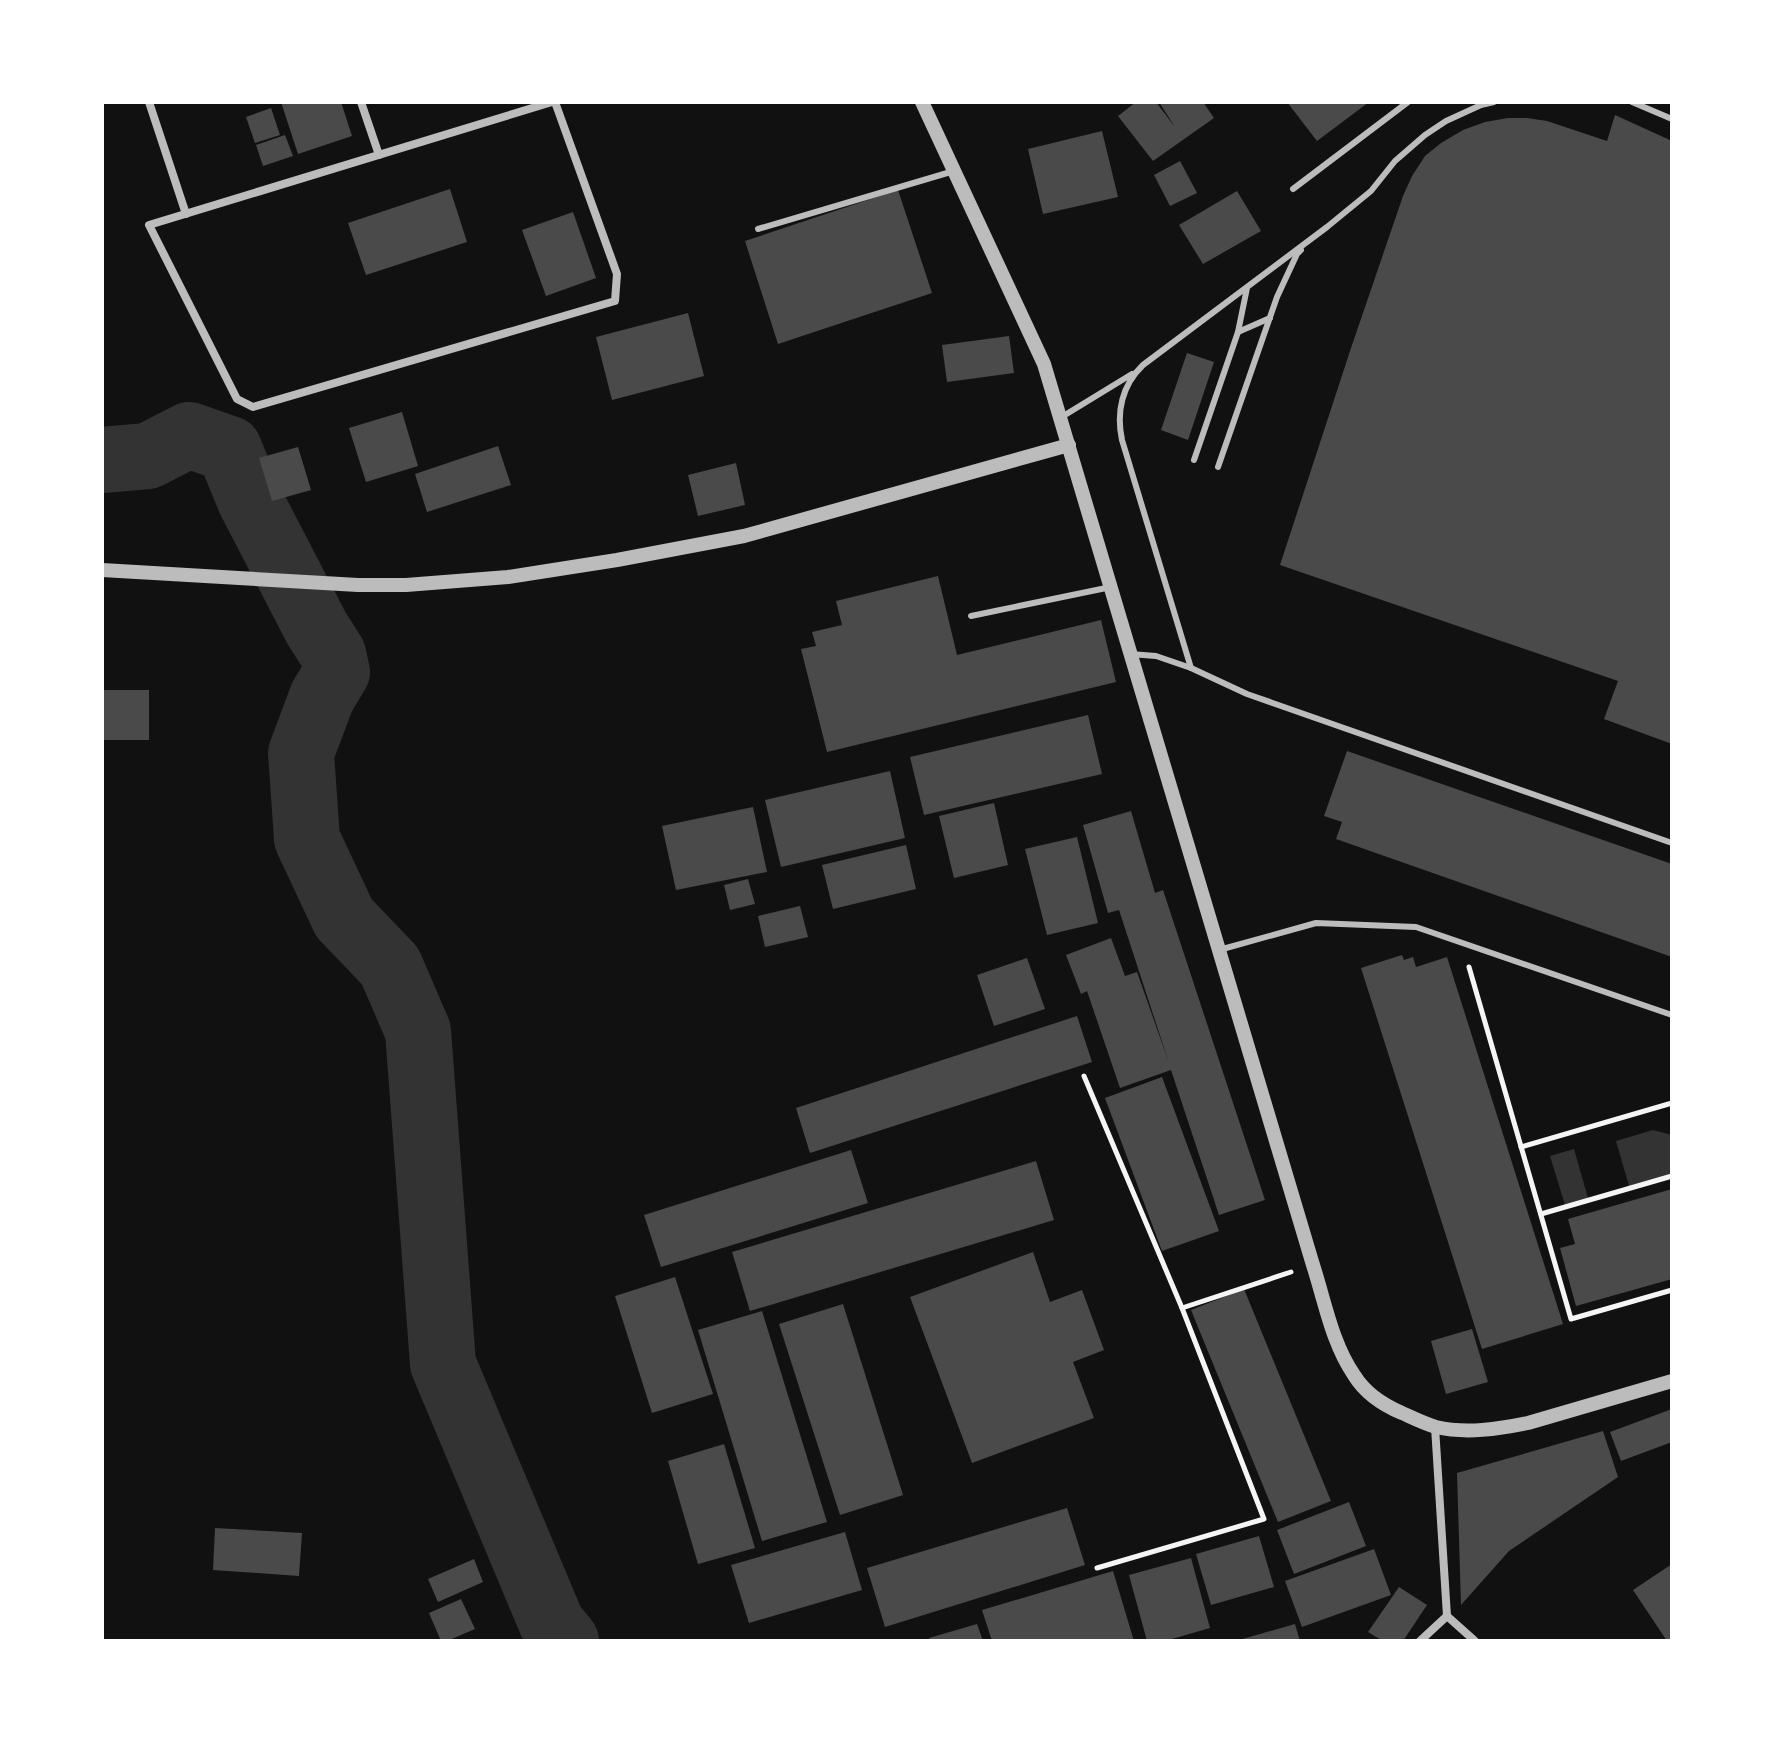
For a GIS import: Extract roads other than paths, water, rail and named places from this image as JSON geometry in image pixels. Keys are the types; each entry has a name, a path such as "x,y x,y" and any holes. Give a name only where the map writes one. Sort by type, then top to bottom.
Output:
{"street":[{"path":"149,102 186,214"},
{"path":"361,102 379,155"},
{"path":"554,102 617,274 615,301 253,407 237,399 149,225 554,102"},
{"path":"922,102 1044,364 1313,1265 1341,1351 1354,1376 1364,1389 1393,1409 1435,1427 1459,1430 1528,1423 1672,1381"},
{"path":"102,570 358,585 406,585 508,577 744,536 1069,445"},
{"path":"1435,1427 1447,1616 1475,1641"},
{"path":"1420,1641 1447,1616"}],"lane":[{"path":"1293,189 1408,102"},
{"path":"1060,418 1137,371 1315,235 1371,191 1395,161 1425,135 1455,117 1494,102"},
{"path":"1632,102 1672,119"},
{"path":"758,229 954,171"},
{"path":"1218,467 1277,297 1297,254 1315,235"},
{"path":"1194,460 1238,332 1247,286"},
{"path":"1238,332 1270,318"},
{"path":"1137,371 1123,396 1120,429 1191,668"},
{"path":"971,616 1111,587"},
{"path":"1130,654 1156,656 1191,668 1247,694 1672,843"},
{"path":"1219,950 1316,923 1416,927 1672,1015"}],"waterway":[{"path":"102,460 148,456 189,435 229,449 250,500 333,654 337,672 322,697 301,753 307,839 344,918 390,966 418,1031 443,1364 552,1624 566,1641"}]}
